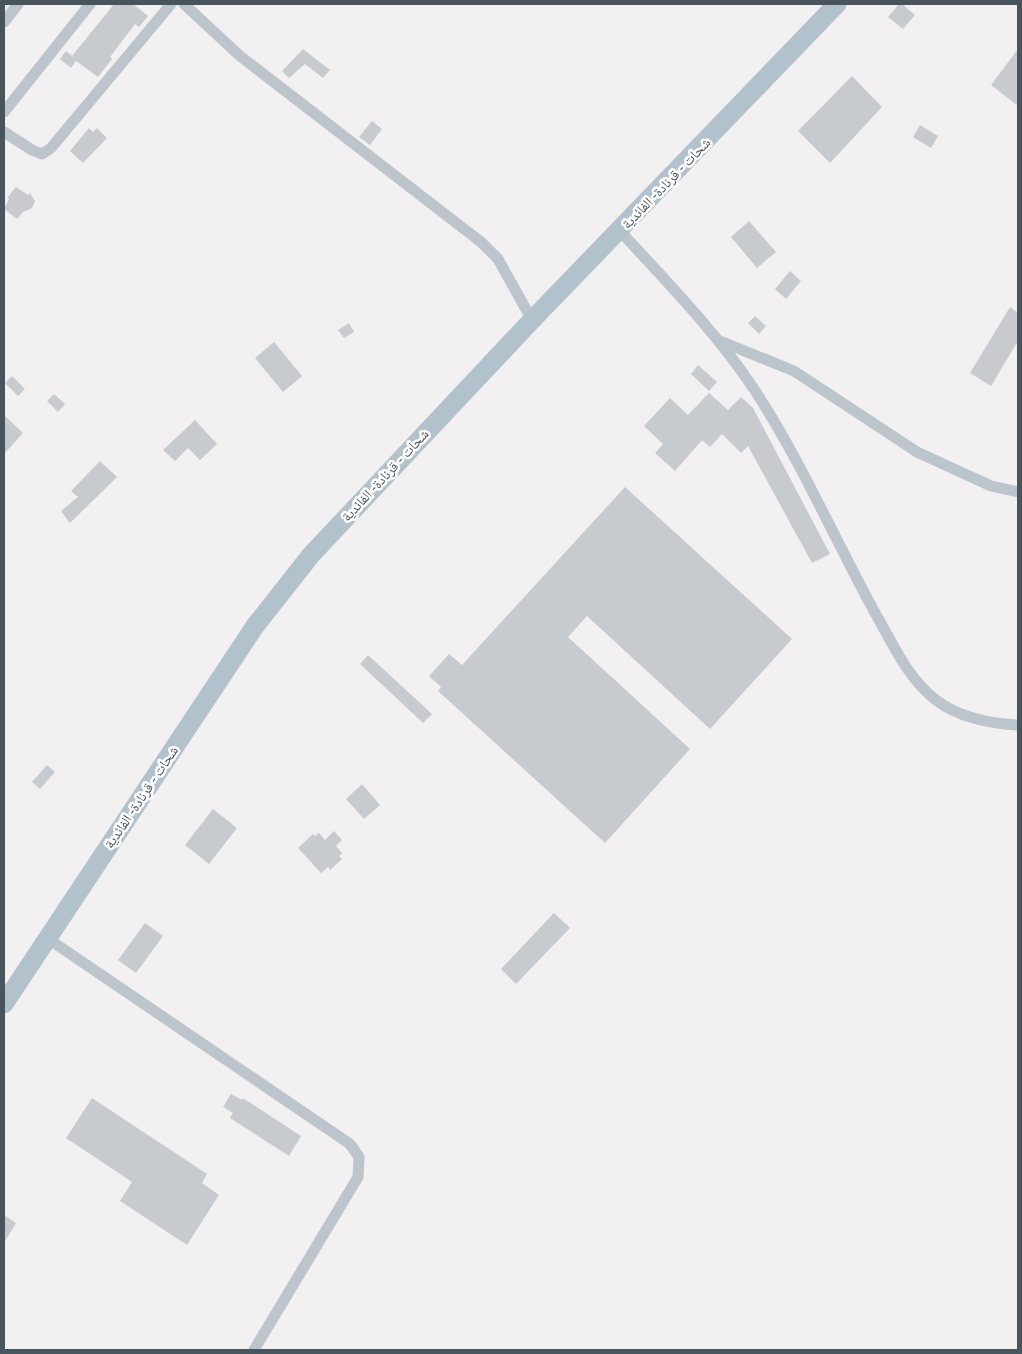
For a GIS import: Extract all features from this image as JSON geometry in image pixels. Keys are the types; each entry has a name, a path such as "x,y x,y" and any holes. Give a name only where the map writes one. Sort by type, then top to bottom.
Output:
{"main road":[{"name":"شحات - قرنادة- الفائدية","path":"4,1004 255,626 336,528 532,320 620,231 837,4"}],"street":[{"path":"4,22 18,4"},
{"path":"4,112 90,4"},
{"path":"4,132 32,150 42,154 51,148 170,4"},
{"path":"184,4 240,56 481,242 498,258 532,320"},
{"path":"620,231 720,341 754,390 785,441 843,554 906,668 936,700 967,716 1018,725"},
{"path":"720,341 794,371 917,452 991,486 1018,492"},
{"path":"47,938 350,1144 359,1157 358,1177 254,1350"}],"building":[{"path":"114,4 133,4 148,16 139,27 135,24 110,57 112,59 98,77 76,61 71,68 60,59 66,51 72,56"},
{"path":"899,4 902,4 915,15 903,29 888,17"},
{"path":"303,49 330,70 323,78 305,64 289,78 282,71"},
{"path":"1018,49 1018,106 991,85"},
{"path":"852,76 882,107 830,163 798,131"},
{"path":"372,121 382,129 370,145 359,137"},
{"path":"920,125 938,136 931,148 913,137"},
{"path":"89,128 93,132 97,128 107,138 83,163 70,151"},
{"path":"16,187 28,195 30,193 35,201 32,208 23,212 17,219 4,209 9,199 7,198"},
{"path":"749,221 776,252 757,268 731,237"},
{"path":"790,271 801,281 786,299 775,289"},
{"path":"1010,307 1018,313 1018,341 991,386 970,373"},
{"path":"755,316 766,326 759,334 748,323"},
{"path":"349,323 354,332 344,338 338,330"},
{"path":"274,342 302,376 283,392 255,358"},
{"path":"698,365 717,382 709,391 691,374"},
{"path":"12,376 25,389 18,396 5,383"},
{"path":"709,393 728,410 741,397 753,408 830,554 812,563 748,446 741,453 722,434 710,447 702,440 675,471 655,453 663,444 644,426 670,398 688,415"},
{"path":"54,394 65,404 58,412 47,401"},
{"path":"4,415 23,433 4,454"},
{"path":"195,420 217,444 200,460 188,448 175,461 163,450"},
{"path":"100,461 117,477 70,523 61,511 78,497 71,491"},
{"path":"625,487 792,639 710,729 587,616 568,637 690,749 605,843 438,691 441,687 429,676 449,654 462,665"},
{"path":"368,655 432,714 423,723 360,664"},
{"path":"47,765 55,772 40,789 32,782"},
{"path":"362,784 380,805 364,819 346,799"},
{"path":"213,809 237,828 209,864 185,845"},
{"path":"334,831 342,840 336,846 342,853 339,856 342,859 330,870 328,867 321,873 298,848 313,834 315,836 319,833 325,840"},
{"path":"554,913 570,928 516,984 501,969"},
{"path":"145,923 163,936 136,973 118,960"},
{"path":"231,1094 242,1100 243,1098 301,1136 289,1156 230,1118 233,1113 223,1107"},
{"path":"92,1098 207,1174 202,1183 219,1195 187,1245 120,1201 132,1182 66,1138"},
{"path":"4,1215 16,1223 4,1243"}]}
